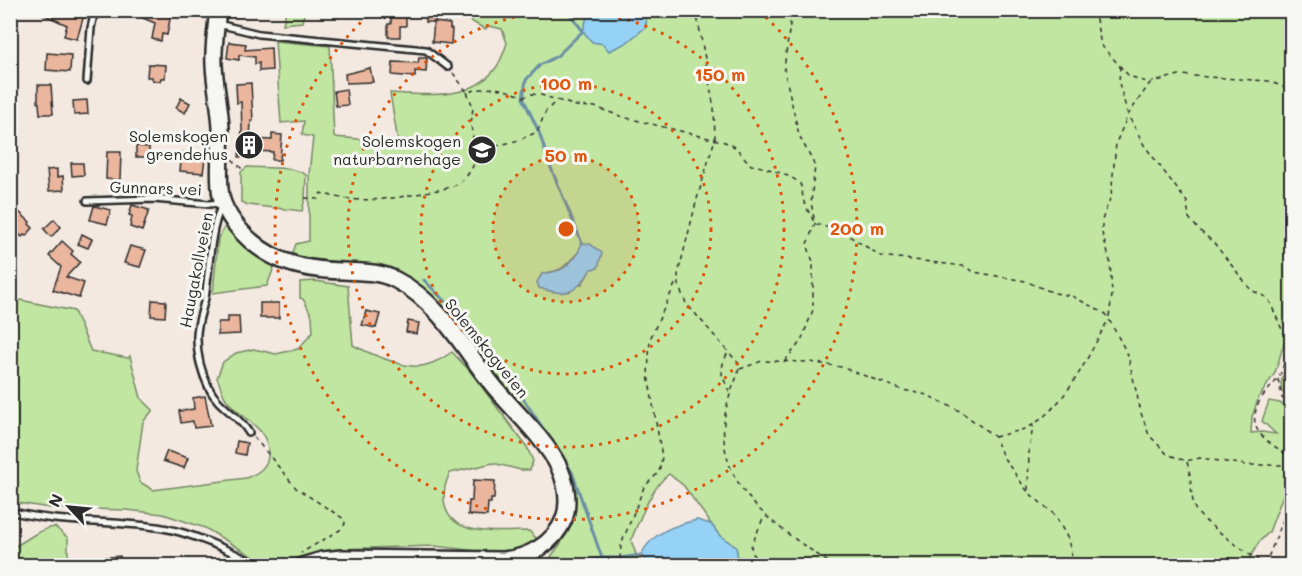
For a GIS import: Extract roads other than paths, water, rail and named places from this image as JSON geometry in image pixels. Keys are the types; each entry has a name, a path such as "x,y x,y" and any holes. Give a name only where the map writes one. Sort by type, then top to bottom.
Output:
{"street":[{"name":"Solemskogveien","path":"217,17 214,55 221,122 220,189 223,203 235,223 249,239 280,260 313,270 381,274 398,280 421,297 448,325 487,378 548,450 560,469 565,484 567,507 560,526 546,543 525,555 495,560 343,558 297,560"}],"lane":[{"path":"87,81 91,28 95,10"},
{"path":"199,10 259,34 426,50 448,67"},
{"name":"Gunnars vei","path":"87,201 154,199 209,204 223,203"},
{"name":"Haugakollveien","path":"223,203 215,220 205,298 198,326 198,350 206,381 212,393 249,433"},
{"path":"10,511 47,518 159,527 196,538 260,566"},
{"path":"237,566 243,558"}],"water":[{"path":"589,10 646,11 646,27 626,43 609,51 603,44 592,42 583,31"},
{"path":"582,243 590,244 602,253 598,268 591,269 581,284 570,291 564,293 539,288 537,282 542,274 566,267 576,257"},
{"path":"697,520 711,524 719,535 736,547 739,565 650,565 641,555 645,547 664,531"}],"waterway":[{"path":"567,10 583,31 557,56 540,65 526,80 523,98 539,132 549,163 582,243"},
{"path":"424,280 487,344 554,445"},
{"path":"560,453 572,472 602,558"},
{"path":"556,566 602,558 641,555"}],"place":[{"name":"Solemskogen grendehus","path":"249,145"},
{"name":"Solemskogen naturbarnehage","path":"482,150"}]}
